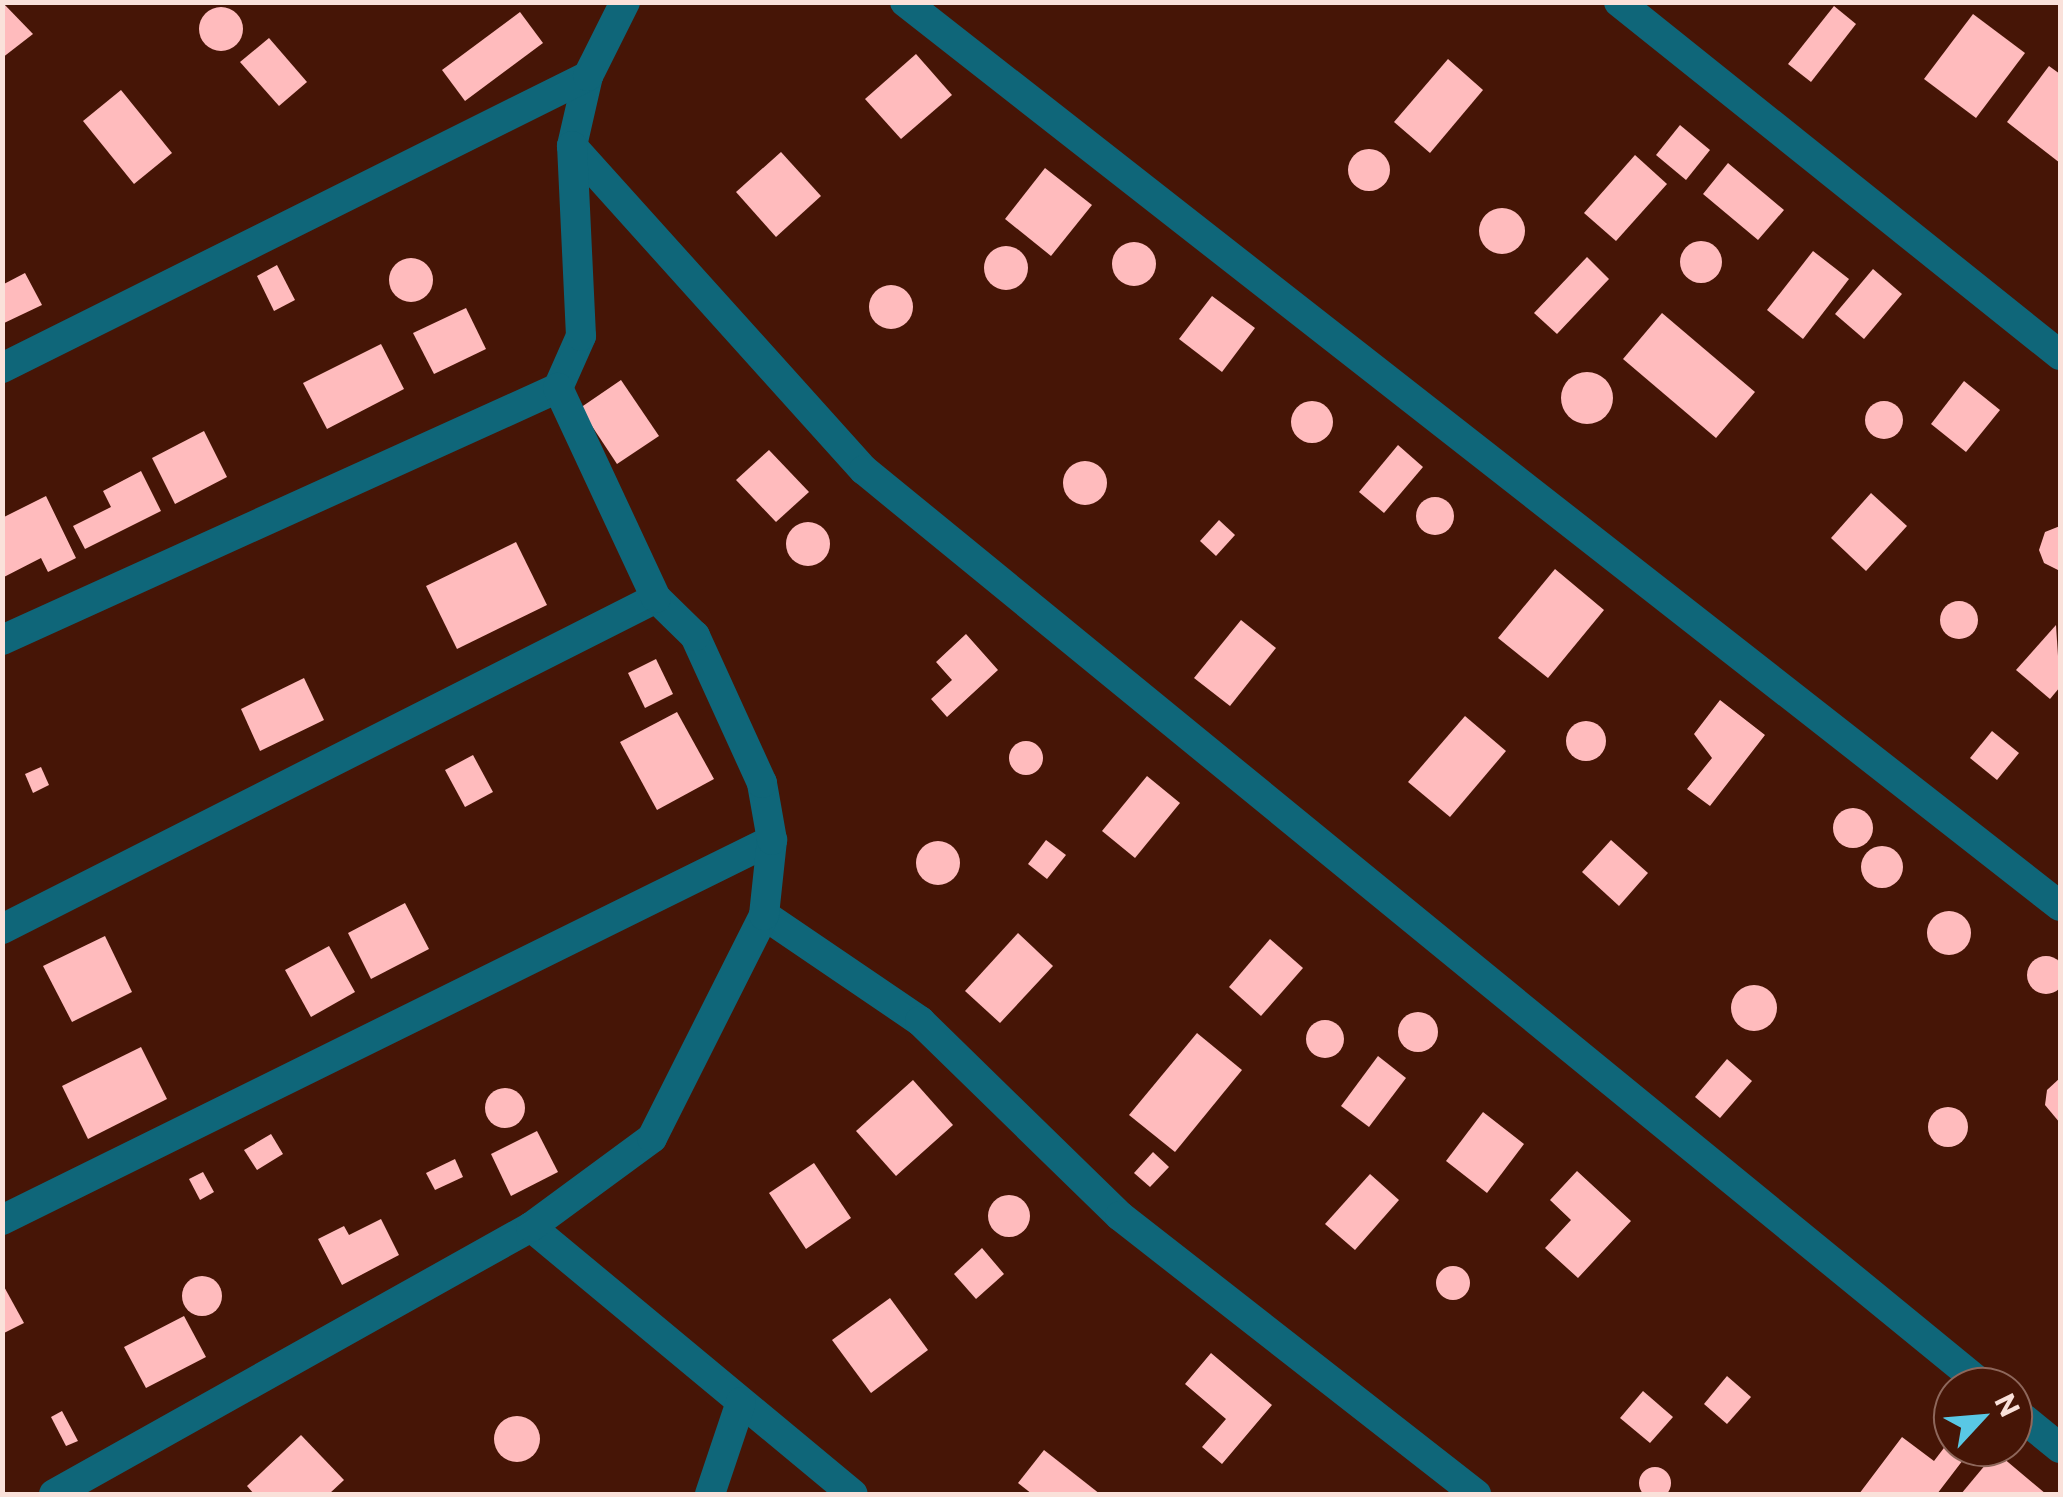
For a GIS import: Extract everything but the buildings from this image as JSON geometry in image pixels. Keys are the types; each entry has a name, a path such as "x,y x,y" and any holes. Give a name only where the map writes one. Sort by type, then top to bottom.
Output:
{"street":[{"path":"2,640 558,388 582,336 572,146 588,76 624,2"},
{"path":"905,2 2060,906"},
{"path":"1618,2 2060,355"},
{"path":"2,368 588,76"},
{"path":"572,146 864,470 1962,1367"},
{"path":"54,1494 531,1227 652,1138 764,915 772,840 762,783 695,636 656,598 558,388"},
{"path":"2,928 656,598"},
{"path":"2,1220 772,840"},
{"path":"764,915 920,1021 1120,1216 1476,1494"},
{"path":"531,1227 852,1494"},
{"path":"710,1494 742,1402"},
{"path":"2033,1426 2060,1448"}]}
